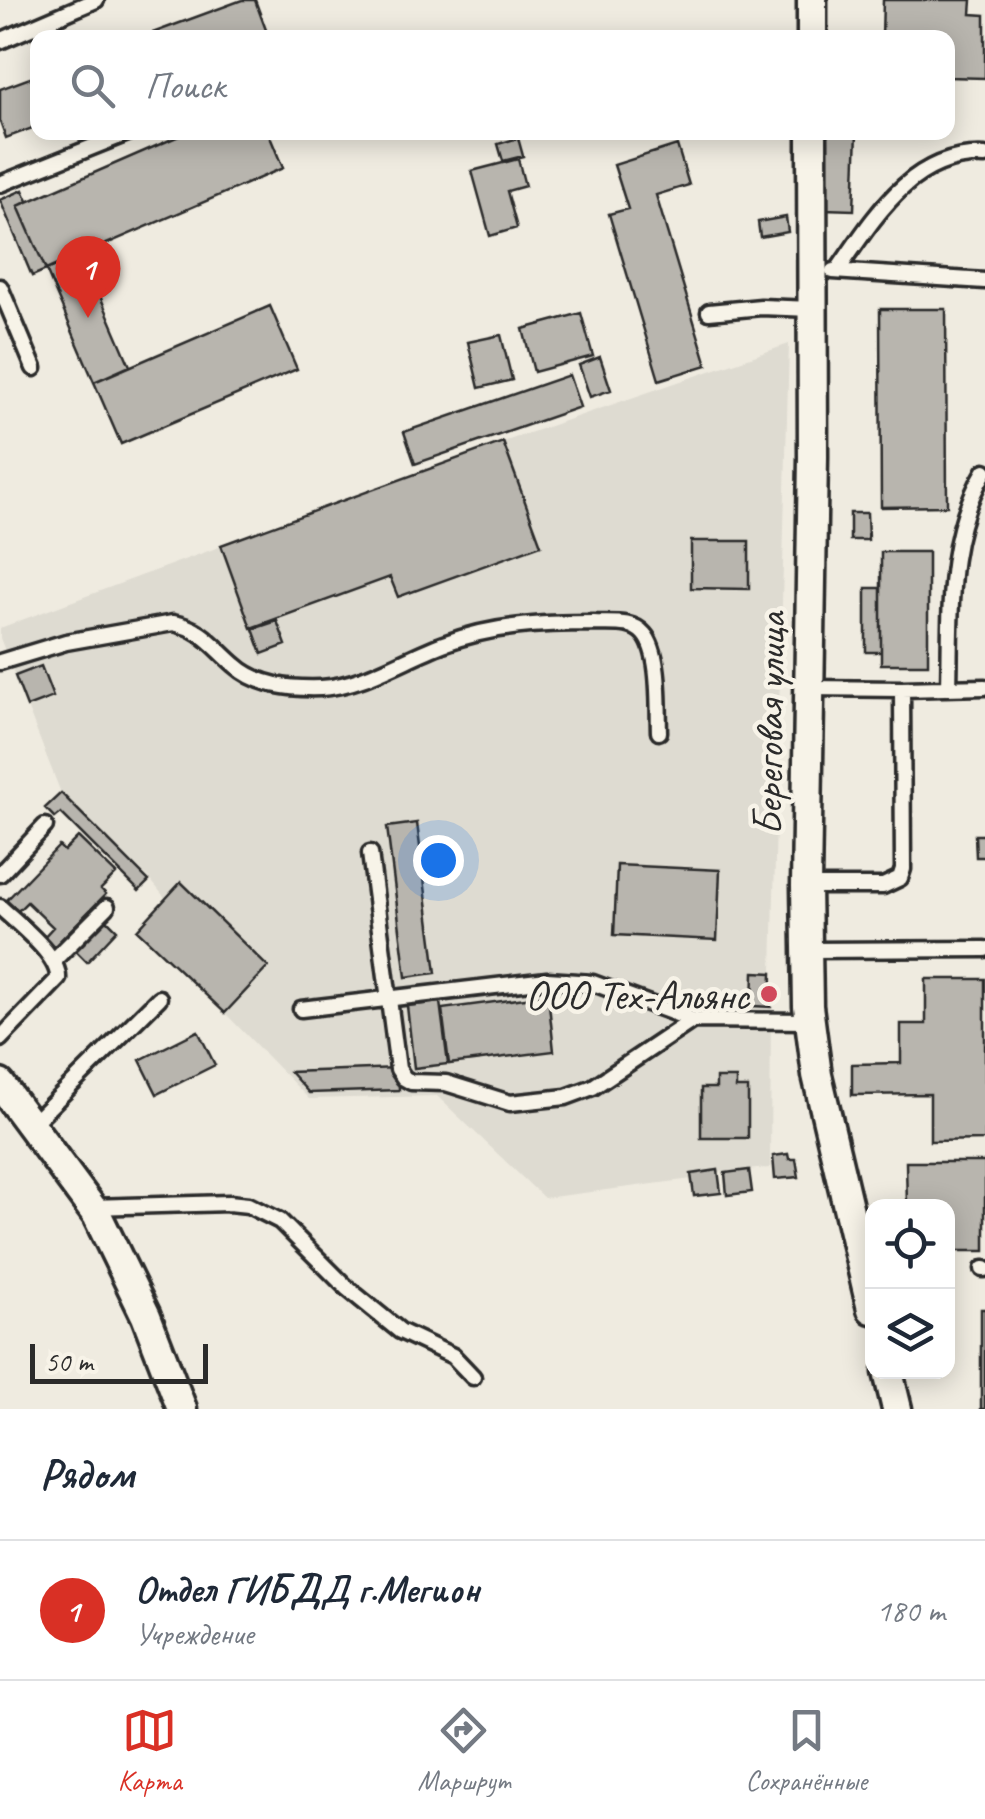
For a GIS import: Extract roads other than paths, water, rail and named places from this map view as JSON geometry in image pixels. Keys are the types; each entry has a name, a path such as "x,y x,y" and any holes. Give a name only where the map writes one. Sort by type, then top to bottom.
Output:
{"street":[{"path":"812,0 812,30"},
{"name":"Береговая улица","path":"813,140 825,271 812,309 806,886 809,1021 836,1162 867,1289"},
{"path":"0,1084 90,1207 139,1299 182,1409"},
{"path":"890,1379 897,1409"}],"lane":[{"path":"0,41 96,0"},
{"path":"0,184 110,140"},
{"path":"825,271 901,186 950,159 985,156"},
{"path":"825,271 985,281"},
{"path":"0,287 34,368"},
{"path":"708,312 812,309"},
{"path":"949,688 955,554 966,507 985,471"},
{"path":"0,662 66,642 173,623 204,634 237,668 254,678 275,686 320,688 338,686 443,644 505,626 629,624 650,642 659,732"},
{"path":"809,688 985,687"},
{"path":"806,886 883,886 900,878 904,869 902,688"},
{"path":"0,874 45,826"},
{"path":"370,853 398,1070 404,1078 446,1083 510,1103 580,1094 693,1020"},
{"path":"0,907 54,960 59,973 58,979 0,1039"},
{"path":"54,960 106,908"},
{"path":"806,950 985,949"},
{"path":"301,1009 575,980 592,982 693,1020 809,1021"},
{"path":"31,1125 158,998"},
{"path":"90,1207 229,1203 265,1212 280,1221 330,1273 400,1331 453,1356 473,1377"}],"place":[{"name":"Отдел ГИБДД г.Мегион","path":"88,318"},
{"name":"ООО Тех-Альянс","path":"769,994"}]}
